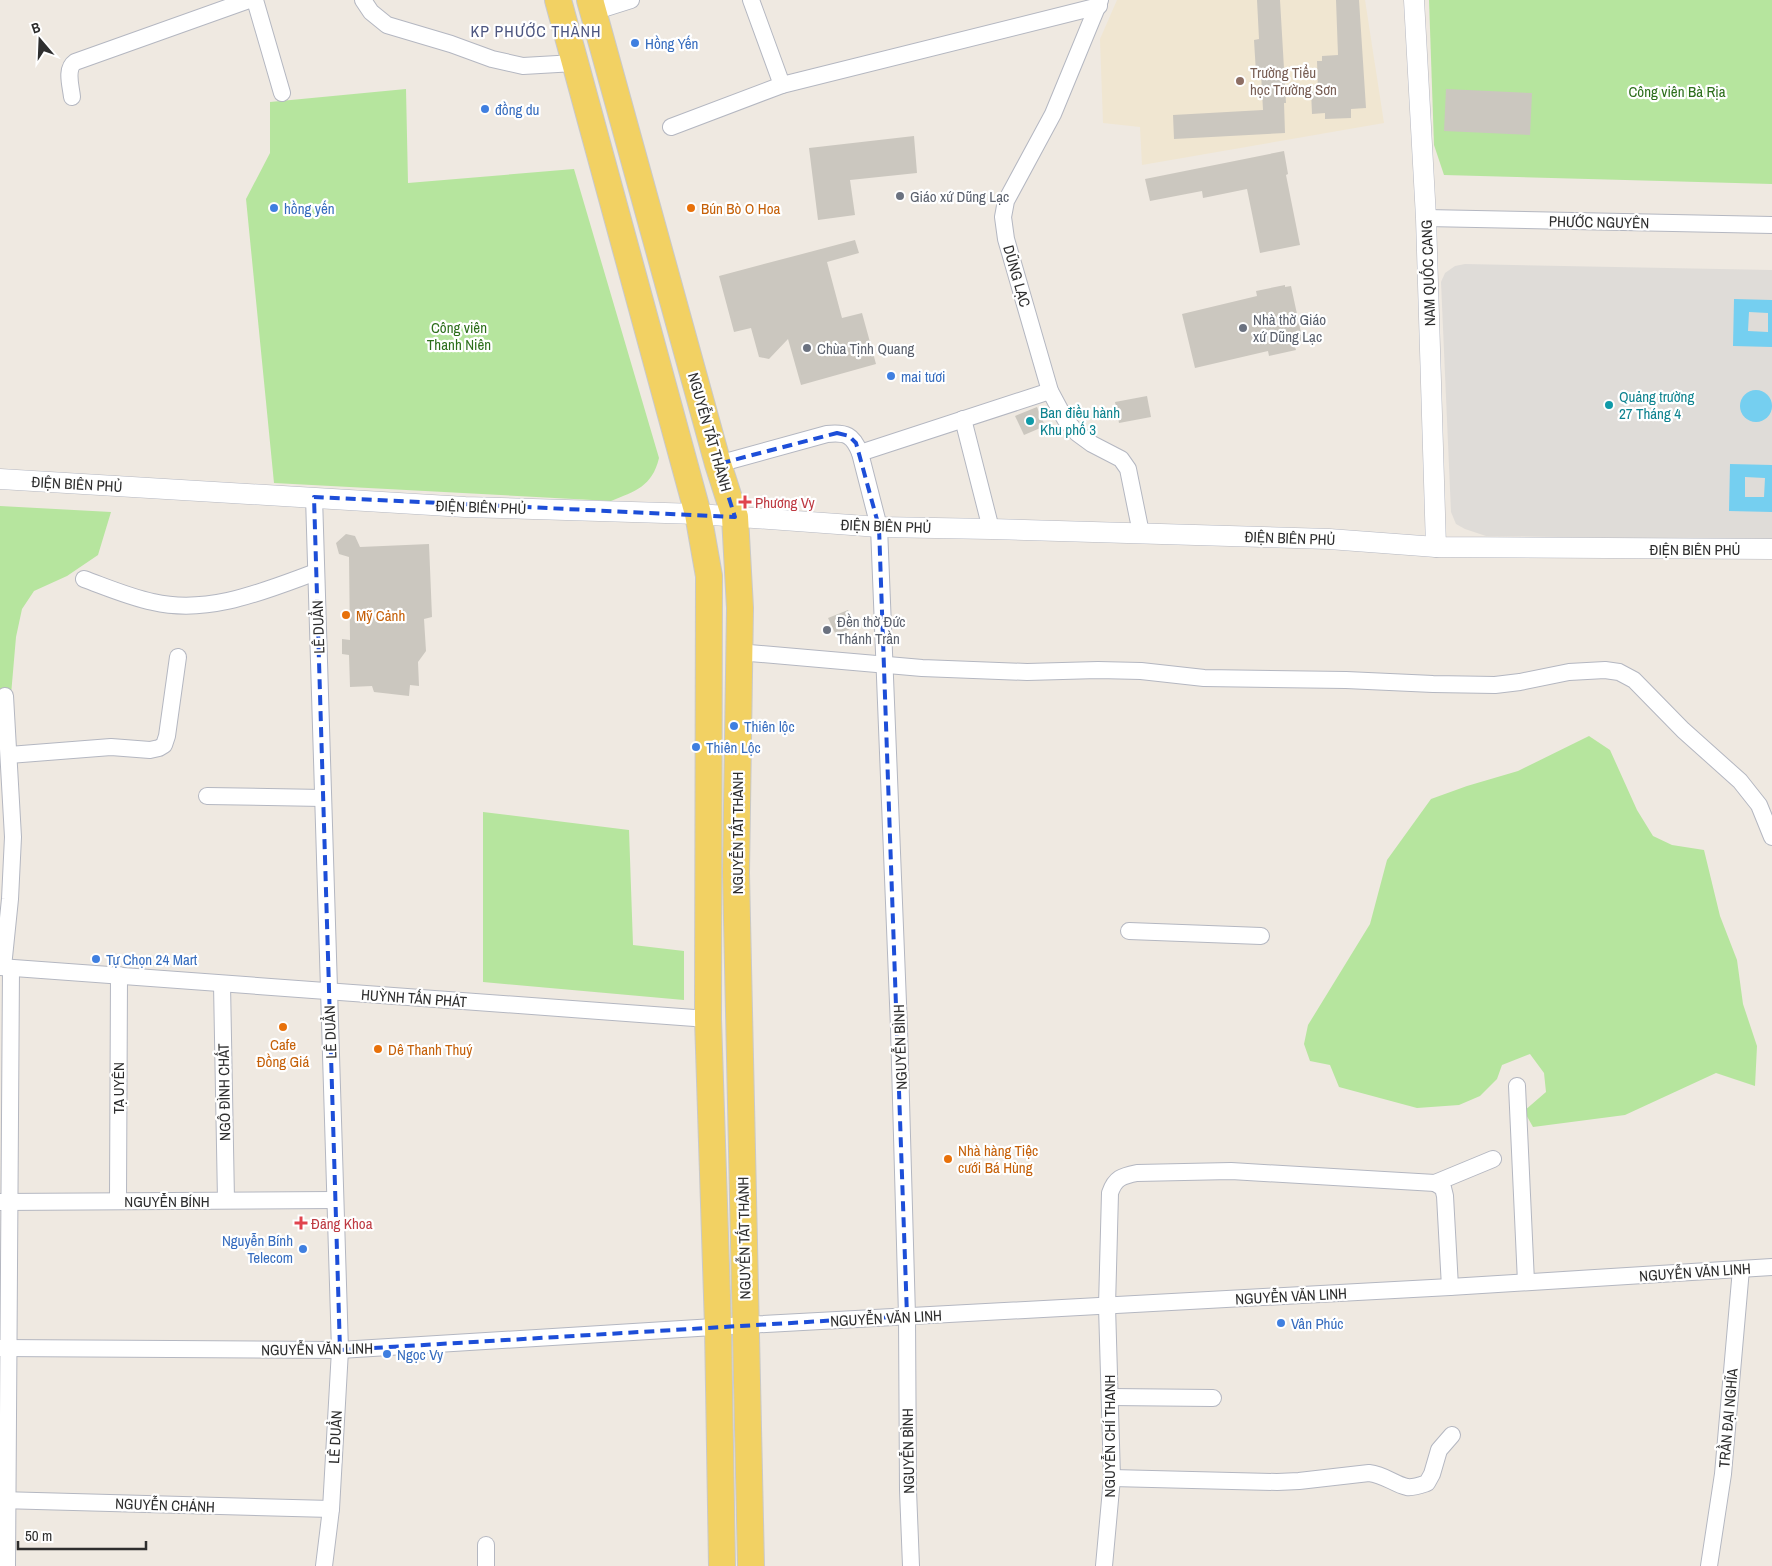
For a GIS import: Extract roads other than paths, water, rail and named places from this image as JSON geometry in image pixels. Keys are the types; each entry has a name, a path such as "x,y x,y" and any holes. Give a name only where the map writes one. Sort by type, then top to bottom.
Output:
{"main road":[{"name":"NGUYỄN TẤT THÀNH","path":"558,0 698,514 709,576 708,1019 718,1327 722,1566"},
{"name":"NGUYỄN TẤT THÀNH","path":"592,6 718,464 735,517 740,608 736,873 751,1566"}],"street":[{"path":"72,97 69,70 71,65 76,62 249,0"},
{"path":"255,0 282,93"},
{"path":"363,0 371,12 387,25 451,44 492,59 524,66 575,63"},
{"path":"592,6 631,0"},
{"path":"751,0 782,86"},
{"name":"NAM QUỐC CANG","path":"1414,0 1426,218 1436,547"},
{"path":"670,127 782,86 1099,3"},
{"name":"DŨNG LẠC","path":"1099,3 1054,114 1006,201 1003,217 1006,239 1050,391 1065,418 1077,433 1092,444 1122,459 1128,468 1141,534"},
{"name":"PHƯỚC NGUYÊN","path":"1426,218 1772,225"},
{"path":"718,464 837,433 849,436 856,442 860,453 1050,391"},
{"path":"963,419 992,529"},
{"name":"NGUYỄN BÌNH","path":"860,453 879,527 899,1028 907,1316 908,1490 911,1566"},
{"name":"ĐIỆN BIÊN PHỦ","path":"0,479 465,507 698,514 879,527 1329,539 1436,547 1772,549"},
{"name":"LÊ DUẨN","path":"314,498 340,1350 331,1509 324,1566"},
{"path":"84,579 153,602 176,606 200,605 242,598 316,572"},
{"path":"738,652 922,668 1027,672 1132,671 1204,678 1346,680 1433,684 1495,685 1588,670 1619,672 1634,680 1683,730 1740,781 1759,805 1772,837"},
{"path":"9,755 111,747 150,750 164,745 167,736 178,657"},
{"path":"5,696 13,837 5,967 4,1500 7,1566"},
{"path":"207,796 323,798"},
{"path":"1129,931 1260,936"},
{"name":"HUỲNH TẤN PHÁT","path":"5,967 708,1019"},
{"name":"TẠ UYÊN","path":"118,1201 119,975"},
{"name":"NGÔ ĐÌNH CHẤT","path":"222,984 226,1200"},
{"path":"1517,1086 1526,1282"},
{"path":"1435,1183 1493,1159"},
{"name":"NGUYỄN CHÍ THANH","path":"1104,1566 1112,1478 1107,1306 1110,1193 1113,1183 1124,1176 1137,1172 1231,1171 1435,1183"},
{"path":"1435,1183 1443,1188 1445,1196 1450,1287"},
{"name":"NGUYỄN BÍNH","path":"5,1202 335,1200"},
{"name":"NGUYỄN VĂN LINH","path":"4,1348 340,1350 1772,1267"},
{"name":"TRẦN ĐẠI NGHĨA","path":"1710,1566 1723,1474 1741,1269"},
{"path":"1110,1396 1213,1398"},
{"path":"1112,1478 1276,1482 1369,1473 1380,1474 1408,1487 1418,1486 1427,1483 1432,1474 1439,1450 1452,1435"},
{"name":"NGUYỄN CHÁNH","path":"4,1500 331,1509"},
{"path":"486,1545 486,1566"}],"water":[{"path":"1734,299 1772,300 1772,347 1733,346","holes":["1749,312 1768,313 1768,332 1748,331"]},
{"path":"1756,390 1767,395 1772,406 1767,417 1756,422 1745,417 1740,406 1745,395"},
{"path":"1730,464 1772,465 1772,512 1729,511","holes":["1745,477 1765,478 1764,497 1745,497"]}],"place":[{"name":"Hồng Yến","path":"635,43"},
{"name":"Trường Tiểu học Trường Sơn","path":"1240,81"},
{"name":"đồng du","path":"485,109"},
{"name":"Giáo xứ Dũng Lạc","path":"900,196"},
{"name":"hồng yến","path":"274,208"},
{"name":"Bún Bò O Hoa","path":"691,208"},
{"name":"Nhà thờ Giáo xứ Dũng Lạc","path":"1243,328"},
{"name":"Chùa Tịnh Quang","path":"807,348"},
{"name":"mai tươi","path":"891,376"},
{"name":"Quảng trường 27 Tháng 4","path":"1609,405"},
{"name":"Ban điều hành Khu phố 3","path":"1030,421"},
{"name":"Phương Vy","path":"745,502"},
{"name":"Mỹ Cảnh","path":"346,615"},
{"name":"Đền thờ Đức Thánh Trần","path":"827,630"},
{"name":"Thiên lộc","path":"734,726"},
{"name":"Thiên Lộc","path":"696,747"},
{"name":"Tự Chọn 24 Mart","path":"96,959"},
{"name":"Cafe Đồng Giá","path":"283,1027"},
{"name":"Dê Thanh Thuý","path":"378,1049"},
{"name":"Nhà hàng Tiệc cưới Bá Hùng","path":"948,1159"},
{"name":"Đăng Khoa","path":"301,1223"},
{"name":"Nguyễn Bính Telecom","path":"303,1249"},
{"name":"Vân Phúc","path":"1281,1323"},
{"name":"Ngọc Vy","path":"387,1354"}],"district":[{"name":"KP PHƯỚC THÀNH","path":"536,31"}],"park label":[{"name":"Công viên Bà Rịa","path":"1677,91"},
{"name":"Công viên Thanh Niên","path":"459,336"}]}
